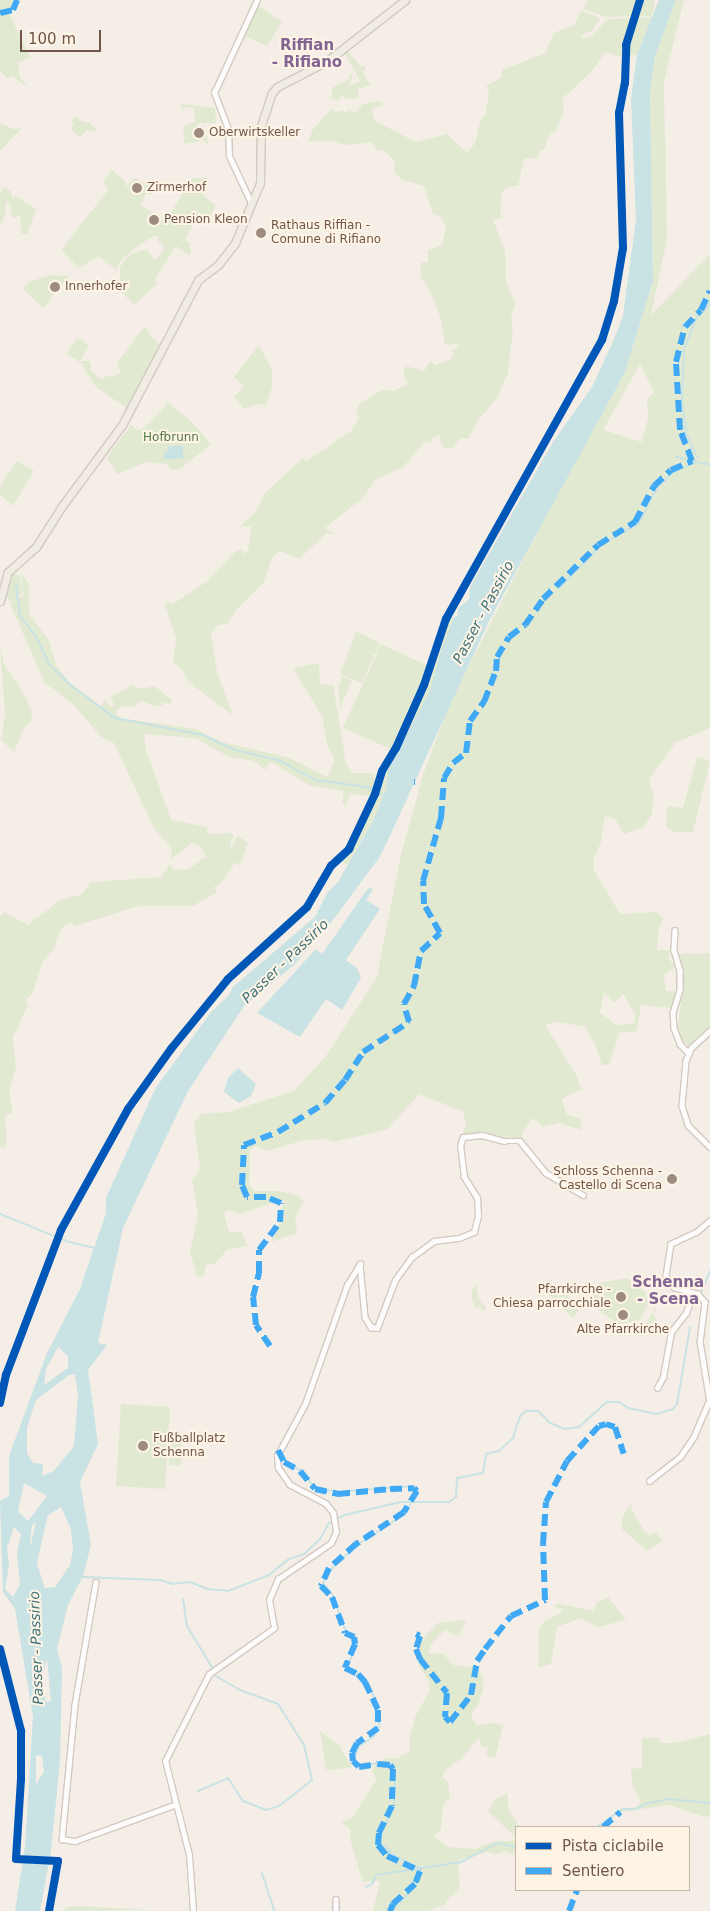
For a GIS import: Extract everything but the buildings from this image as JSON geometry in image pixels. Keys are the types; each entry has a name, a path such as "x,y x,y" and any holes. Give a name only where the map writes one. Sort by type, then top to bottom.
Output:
{"main road":[{"path":"0,601 8,572 36,547 62,506 122,425 164,351 188,295 198,280 227,255 253,206 260,183 261,126 272,93 277,87 327,61 405,0"}],"street":[{"path":"253,206 229,156 228,129 214,93 257,0"},
{"path":"675,930 674,950 680,971 680,990 673,1013 674,1028 680,1044 689,1053"},
{"path":"710,1031 689,1053 682,1113 688,1124 710,1147"},
{"path":"193,1911 189,1855 174,1805 165,1761 206,1679 274,1628 268,1600 278,1579 331,1543 336,1532 333,1513 326,1504 290,1485 278,1468 277,1456 306,1404 344,1292 359,1265 365,1318 371,1327 377,1328 395,1280 412,1257 434,1241 467,1236 474,1232 478,1207 476,1193 464,1177 460,1146 463,1137 482,1135 504,1141 520,1141 546,1173 583,1195"},
{"path":"649,1481 680,1457 694,1436 710,1402 700,1336 705,1305 695,1294 674,1287 666,1276 671,1244 697,1232 710,1221"},
{"path":"657,1388 663,1377 671,1332 686,1312 695,1294"},
{"path":"96,1582 75,1705 62,1839 75,1841 151,1816 174,1805"},
{"path":"336,1899 336,1911"}],"green space":[{"path":"0,0 16,0 10,15 30,57 18,63 20,77 29,88 12,76 8,79 0,70"},
{"path":"588,0 655,0 652,16 606,17 583,9"},
{"path":"676,0 684,0 664,81 667,239 651,315 710,254 710,728 675,743 649,779 654,796 652,814 644,827 624,834 615,819 605,816 601,842 593,860 594,870 620,914 656,912 663,918 658,932 657,950 670,950 669,959 675,967 664,975 666,991 676,991 672,1008 641,1005 637,1031 619,1033 609,1065 602,1065 595,1044 584,1026 554,1022 545,1025 578,1078 581,1089 562,1099 566,1114 581,1119 581,1130 559,1123 543,1127 533,1118 524,1130 521,1142 490,1136 467,1136 461,1140 466,1123 463,1112 420,1094 386,1130 333,1142 326,1139 305,1140 267,1151 255,1146 250,1151 249,1184 254,1191 281,1191 299,1196 304,1202 295,1216 297,1233 271,1242 279,1226 278,1215 285,1202 275,1197 271,1203 240,1214 229,1210 224,1213 229,1233 241,1231 248,1246 228,1249 215,1264 207,1264 203,1276 197,1276 190,1252 198,1213 192,1181 200,1169 194,1123 201,1114 228,1112 294,1091 326,1056 377,977 401,854 424,772 450,702 564,481 625,372 653,281 650,91 655,56","holes":["640,364 654,392 647,400 648,417 642,442 603,430","604,992 615,1003 623,994 636,1016 633,1024 616,1025 600,1013"]},
{"path":"258,5 282,22 267,46 242,35"},
{"path":"581,10 600,18 593,30 581,36 582,39 592,36 607,19 653,17 637,55 619,56 605,52 594,69 562,99 564,108 557,129 549,135 545,149 540,150 537,158 524,159 518,186 510,186 502,192 500,214 503,217 493,220 505,250 506,282 515,304 511,317 513,328 508,373 498,396 474,426 469,439 460,438 454,447 447,449 441,444 440,435 431,438 431,444 428,441 423,444 403,467 375,480 363,498 325,528 335,535 327,533 299,559 280,551 272,557 265,581 237,609 227,624 218,625 211,633 217,672 233,715 196,688 187,680 182,669 173,663 176,639 165,605 168,602 173,604 206,582 235,552 242,549 244,554 248,551 251,526 239,527 254,514 265,493 302,459 307,461 351,431 359,418 356,413 358,405 381,390 393,391 408,384 403,373 406,366 424,371 431,361 435,365 450,360 454,354 451,351 458,347 457,344 445,345 441,319 430,290 420,277 421,263 428,261 428,250 442,245 446,227 442,219 432,212 424,186 402,180 394,172 395,161 383,150 377,150 371,142 346,145 331,141 308,142 313,129 331,109 336,113 341,110 347,113 348,109 355,113 363,104 380,101 382,105 372,109 375,121 416,142 447,134 467,153 475,143 480,121 486,114 489,89 486,86 502,77 502,70 545,53 554,33 575,24"},
{"path":"347,50 360,66 364,65 366,69 362,71 371,85 359,89 358,98 346,99 342,94 339,100 331,99 333,87 350,79 349,76 353,73 350,86 360,81 344,52"},
{"path":"182,104 215,108 216,123 197,123 197,127 205,127 209,148 204,140 184,144 183,126 195,122 194,107 183,108 183,124"},
{"path":"75,117 84,122 89,122 98,132 87,130 80,137 71,130 74,123 70,122"},
{"path":"0,123 13,129 22,128 0,151"},
{"path":"112,170 125,181 125,187 135,178 155,189 151,195 146,193 141,205 166,221 192,178 210,178 203,195 216,205 210,217 199,213 197,216 185,240 190,244 190,256 176,246 155,279 157,284 134,305 120,290 120,267 128,256 142,250 147,250 155,260 165,248 157,240 159,237 155,235 134,249 121,260 116,270 99,256 79,268 61,250 108,190 103,181"},
{"path":"4,187 11,191 13,199 14,195 36,209 27,235 21,234 20,216 12,218 9,202 6,202 6,213 0,226 0,194"},
{"path":"52,275 69,276 43,308 22,288 31,281"},
{"path":"145,326 152,338 165,348 128,409 96,387 81,363 67,353 77,339 82,340 89,346 80,361 90,361 91,370 101,379 110,375 112,377 121,372 117,363"},
{"path":"259,345 272,369 272,387 266,405 257,404 244,409 234,397 244,386 234,377"},
{"name":"Hofbrunn","path":"168,403 191,421 211,444 179,470 172,470 167,464 146,462 117,474 107,458 115,446 131,425 138,430 144,428"},
{"path":"17,461 34,471 13,506 0,494 0,486"},
{"path":"13,573 20,575 23,592 13,602 6,597"},
{"path":"21,573 29,584 29,614 48,639 57,667 70,683 101,707 105,700 111,707 114,705 111,697 132,685 142,689 154,686 172,700 171,705 164,702 162,706 155,706 141,701 135,707 123,706 115,711 120,718 195,729 222,742 290,758 327,777 335,760 328,747 322,716 293,668 319,663 320,684 333,685 346,764 353,773 371,773 378,785 424,685 446,619 454,617 431,688 388,771 386,790 373,821 347,865 340,860 359,830 374,796 350,794 346,806 342,802 344,791 308,785 276,764 269,762 266,770 254,761 229,757 196,738 144,734 146,750 171,820 208,827 206,832 212,834 231,833 234,836 230,843 231,848 238,835 248,843 239,866 235,862 222,882 214,887 217,892 193,906 139,906 75,926 71,922 61,929 54,949 43,961 32,995 25,1000 28,1005 13,1037 16,1067 9,1092 13,1112 5,1117 7,1142 5,1147 0,1148 0,917 4,912 28,925 60,900 83,894 90,882 161,877 170,864 174,870 189,869 206,856 200,846 192,843 170,860 172,849 154,828 114,743 102,738 74,705 44,682 9,601 14,603 15,599 24,596"},
{"path":"356,631 380,643 375,655 364,650 374,655 362,683 340,675"},
{"path":"0,644 4,664 25,696 32,712 31,722 25,726 14,752 1,740 5,715"},
{"path":"381,644 428,666 393,750 343,728"},
{"path":"342,677 352,681 340,708 338,689"},
{"path":"697,757 710,761 693,832 674,832 666,827 667,806 683,808"},
{"path":"710,953 710,1028 689,1046 680,1038 678,1027 683,984 676,954"},
{"path":"627,1278 644,1291 650,1301 640,1320 619,1325 595,1307 592,1292 599,1283"},
{"path":"476,1283 478,1298 486,1307 484,1312 480,1307 476,1309 472,1300 471,1294"},
{"path":"559,1287 567,1289 569,1299 578,1303 578,1312 573,1318 549,1295"},
{"path":"660,1297 653,1315 658,1321 655,1335 641,1334"},
{"name":"Fußballplatz Schenna","path":"121,1404 170,1407 165,1489 116,1486"},
{"path":"170,1441 182,1441 181,1466 169,1465"},
{"path":"632,1502 631,1509 645,1532 650,1536 657,1532 662,1541 647,1551 622,1529 622,1517"},
{"path":"608,1597 626,1620 597,1627 581,1618 557,1627 551,1664 538,1667 539,1629 545,1621 562,1612 563,1609 555,1607 556,1603 593,1611 598,1602"},
{"path":"463,1620 466,1623 458,1636 445,1630 431,1644 428,1653 444,1654 453,1665 477,1667 483,1677 483,1689 479,1703 471,1714 473,1719 477,1725 495,1723 503,1726 495,1758 486,1756 488,1748 481,1746 479,1738 462,1758 444,1771 443,1777 448,1783 450,1797 443,1805 441,1830 436,1833 435,1837 448,1847 475,1849 495,1841 515,1841 515,1856 505,1851 495,1855 488,1852 458,1860 460,1889 446,1901 447,1904 428,1911 373,1911 380,1881 363,1882 351,1843 350,1829 341,1822 352,1818 376,1780 372,1769 383,1759 398,1758 410,1751 409,1742 415,1717 430,1690 428,1680 418,1663 421,1659 416,1647 438,1623"},
{"path":"320,1731 340,1746 352,1768 326,1770"},
{"path":"710,1734 710,1816 705,1817 669,1805 620,1812 620,1809 637,1807 641,1802 632,1785 631,1768 642,1769 642,1738 659,1738 660,1743 675,1743"},
{"path":"507,1793 509,1811 519,1826 515,1826 515,1837 488,1811 495,1800"},
{"path":"67,1907 151,1910 62,1911"}],"water":[{"path":"659,0 676,0 655,56 650,91 653,281 625,372 489,621 381,855 333,920 294,965 244,1006 188,1091 123,1228 98,1343 107,1345 88,1370 98,1444 80,1482 91,1545 83,1576 68,1605 57,1649 62,1668 60,1762 51,1851 40,1911 15,1911 25,1847 33,1717 15,1609 3,1592 0,1501 9,1496 9,1456 47,1353 80,1289 106,1213 106,1198 155,1089 211,1012 229,995 233,987 315,917 327,893 338,882 373,821 386,790 388,771 431,688 440,654 454,617 458,616 458,609 469,599 470,587 553,442 592,387 612,344 623,316 636,220 631,99 637,55","holes":["58,1347 68,1356 68,1368 44,1385 46,1369","75,1374 78,1396 74,1446 54,1471 42,1476 43,1464 33,1463 27,1453 27,1428 36,1400 69,1375","24,1483 47,1496 28,1521 18,1511","61,1507 71,1529 73,1550 70,1565 55,1587 45,1588 30,1543 32,1525","14,1527 21,1534 17,1554 20,1585 13,1597 5,1589 9,1566 7,1548","47,1659 51,1701 46,1702 41,1679","36,1755 42,1756 44,1772 36,1784"]},
{"path":"168,446 183,446 183,459 164,459 164,451 168,451"},
{"path":"369,887 373,890 366,900 380,909 346,960 357,968 361,978 342,1010 326,999 300,1037 257,1013 316,949 322,954"},
{"path":"238,1068 256,1084 251,1096 239,1103 224,1092 228,1078"}],"waterway":[{"path":"697,457 686,433 682,400 684,350 696,318 710,304"},
{"path":"676,457 710,465"},
{"path":"559,588 601,545 639,523 657,488 672,473 696,462"},
{"path":"16,584 20,616 35,635 49,664 69,684 115,718 203,735 235,750 278,760 316,780 367,787 385,796"},
{"path":"0,1214 69,1242 96,1248"},
{"path":"701,1293 710,1271"},
{"path":"82,1577 160,1580 172,1584 190,1582 207,1589 228,1591 269,1575 289,1559 304,1554 320,1539 329,1523 345,1515 401,1502 449,1502 456,1497 457,1478 483,1473 486,1454 499,1451 513,1438 520,1416 526,1411 538,1411 550,1423 565,1429 579,1427 607,1402 619,1402 628,1408 656,1414 673,1409 677,1404 690,1327"},
{"path":"282,1454 285,1461 301,1471 315,1488 338,1492 413,1486 418,1491 406,1513 357,1545 331,1569 323,1583 333,1596 346,1632 355,1635 357,1644 347,1667 359,1673 367,1682 378,1706 379,1728 374,1736 359,1746 354,1760 363,1766 378,1763"},
{"name":"Passer - Passirio","path":"31,1567 44,1509"},
{"path":"183,1599 187,1626 213,1669"},
{"path":"198,1791 228,1778 243,1801 266,1810 279,1806 312,1780 304,1745 278,1704 240,1690 216,1676"},
{"path":"381,1763 391,1764 394,1768 395,1790 394,1806 381,1833 380,1843 398,1858 421,1869 416,1885 392,1911"},
{"path":"598,1826 623,1809 635,1809 648,1803 668,1799 710,1803"},
{"path":"366,1887 372,1884 376,1875 461,1862 497,1843 515,1847"},
{"path":"262,1873 274,1911"}],"marked path":[{"path":"0,13 13,10 17,0"},
{"path":"270,1346 256,1325 253,1297 259,1273 259,1250 280,1222 281,1203 266,1197 247,1197 242,1185 244,1145 278,1132 325,1103 345,1080 363,1052 409,1022 404,1004 414,986 421,951 440,933 424,904 423,881 441,818 444,778 453,763 466,753 470,721 484,702 496,671 497,657 509,637 525,625 543,599 598,545 635,522 654,486 671,470 692,461 680,430 676,362 685,327 701,310 710,291"},
{"path":"416,1634 420,1636 416,1649 420,1659 447,1693 445,1717 450,1722 471,1695 477,1661 485,1649 511,1616 545,1600 543,1544 546,1502 567,1461 599,1426 606,1424 615,1427 624,1454"},
{"path":"278,1450 284,1462 300,1471 315,1489 338,1494 414,1488 417,1491 404,1512 356,1544 329,1568 321,1586 332,1597 345,1633 354,1637 355,1644 345,1668 358,1674 365,1682 378,1710 378,1728 357,1743 352,1753 353,1761 359,1767 378,1764 390,1765 393,1769 392,1806 379,1833 378,1845 387,1856 420,1871 415,1884 393,1904 390,1911"},
{"path":"604,1826 620,1812"},
{"path":"569,1911 577,1891"}],"cycle path":[{"path":"0,1403 6,1375 61,1230 128,1109 171,1049 228,979 307,907 331,866 349,849 375,794 382,771 396,748 424,685 446,619 602,340 614,301 623,248 619,113 625,83 626,45 640,0"},
{"path":"0,1649 21,1731 21,1779 16,1859 58,1861 49,1911"}],"place":[{"name":"Oberwirtskeller","path":"199,133"},
{"name":"Zirmerhof","path":"137,188"},
{"name":"Pension Kleon","path":"154,220"},
{"name":"Rathaus Riffian - Comune di Rifiano","path":"261,233"},
{"name":"Innerhofer","path":"55,287"},
{"name":"Schloss Schenna - Castello di Scena","path":"672,1179"},
{"name":"Pfarrkirche - Chiesa parrocchiale","path":"621,1297"},
{"name":"Alte Pfarrkirche","path":"623,1315"},
{"name":"Fußballplatz Schenna","path":"143,1446"}],"district":[{"name":"Riffian - Rifiano","path":"307,54"},
{"name":"Schenna - Scena","path":"668,1290"}]}
